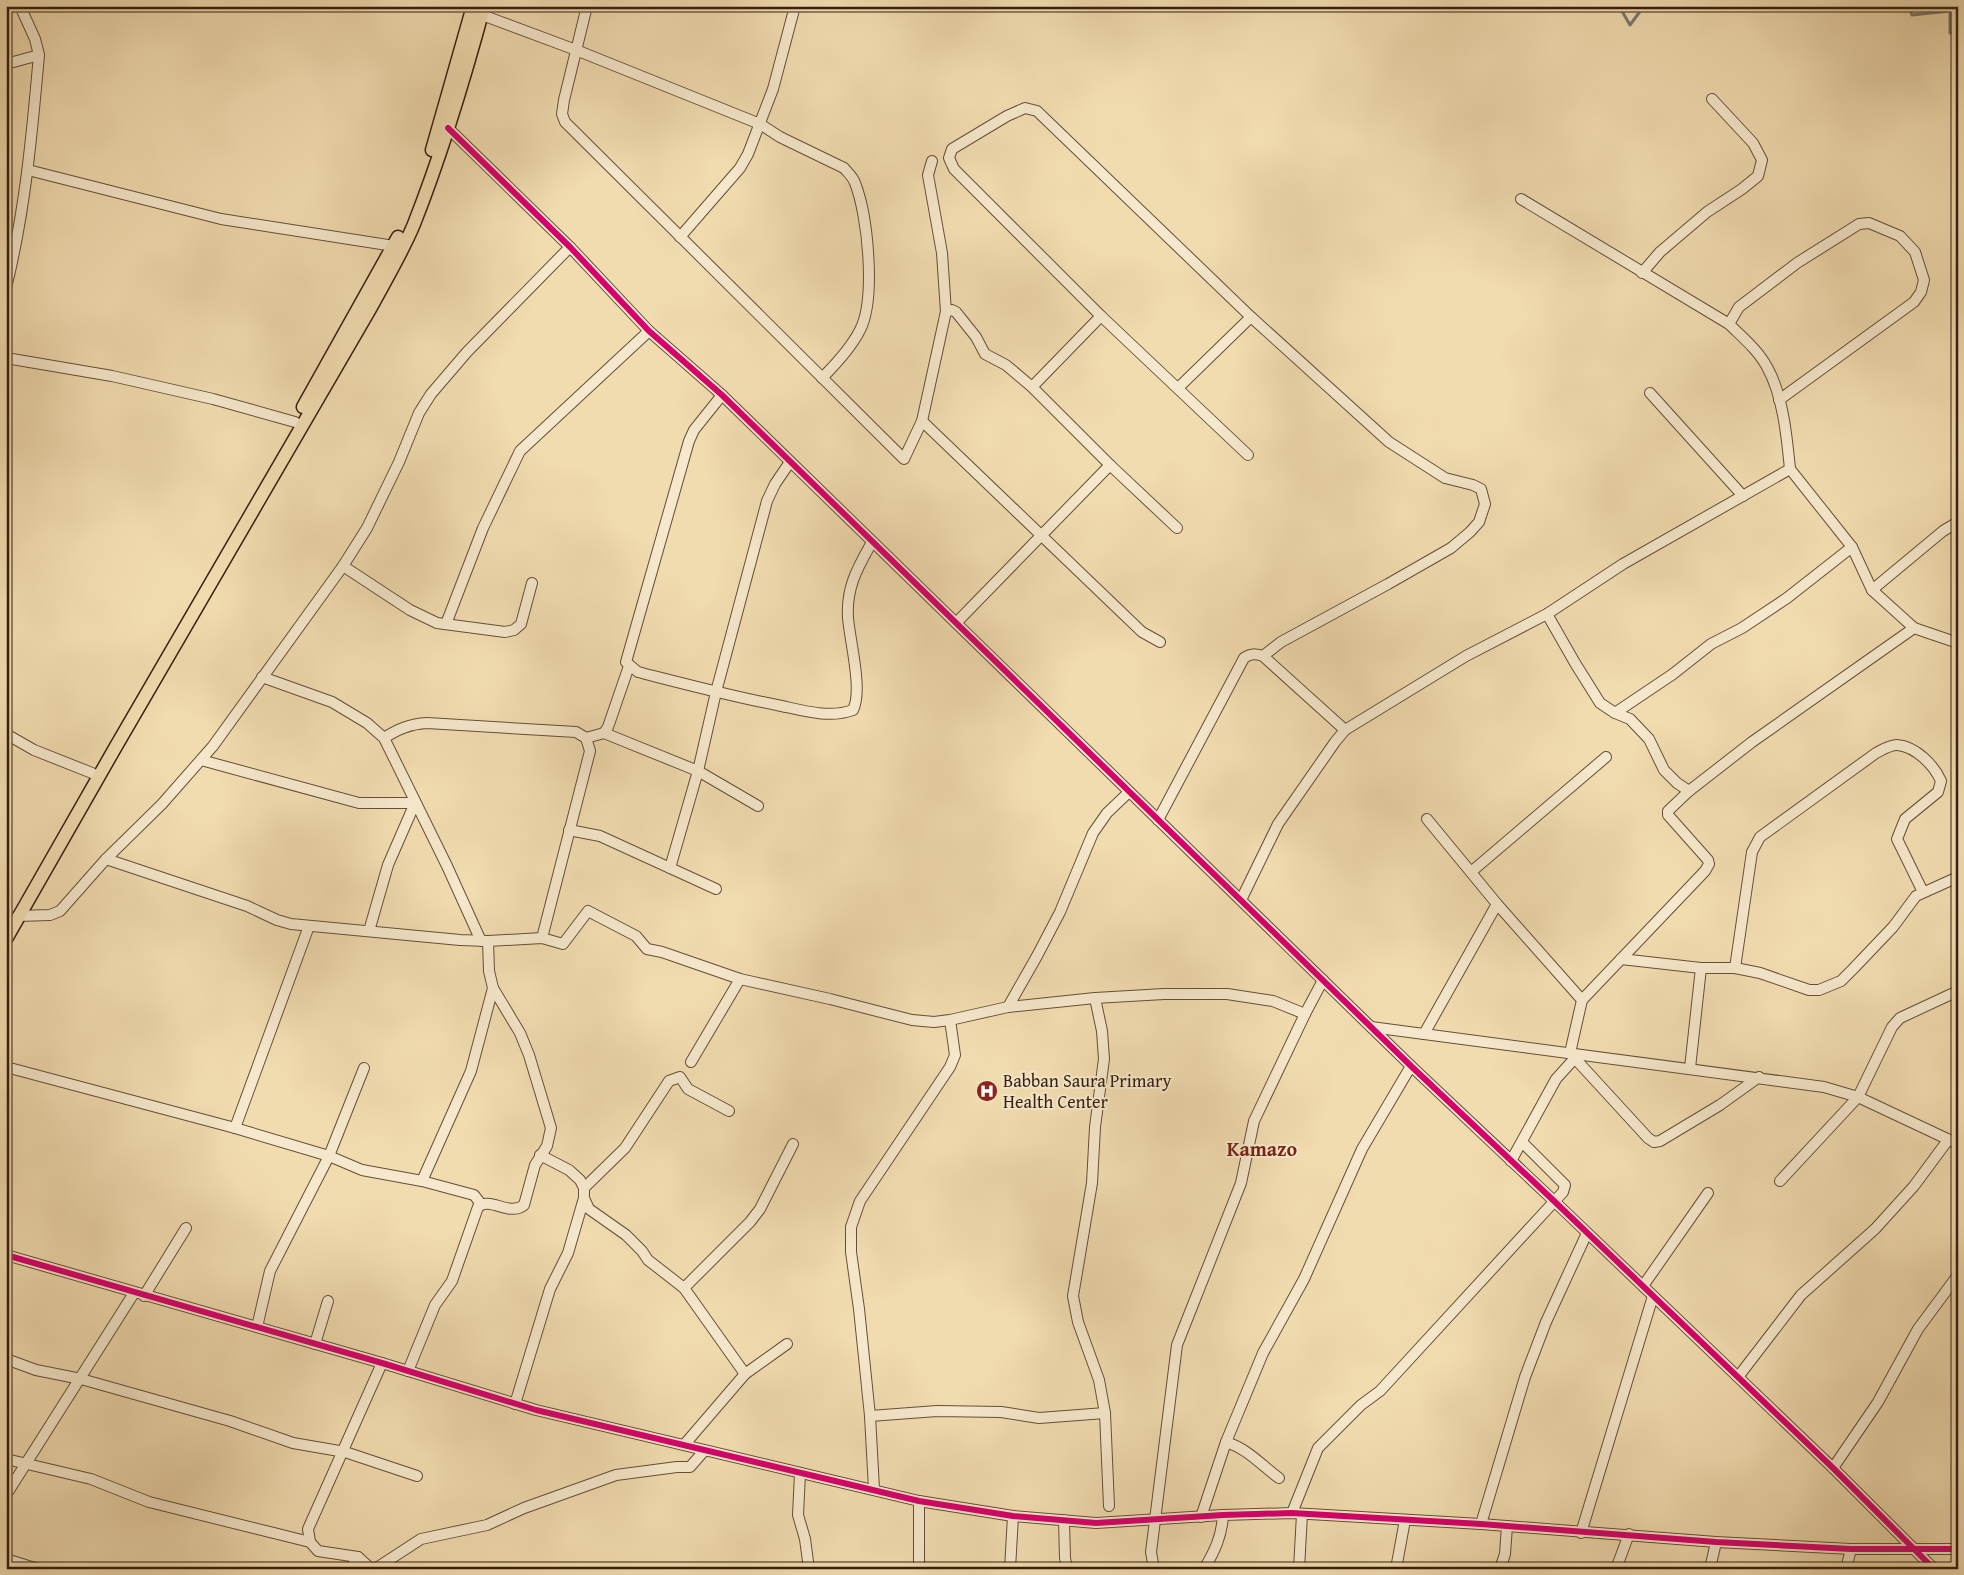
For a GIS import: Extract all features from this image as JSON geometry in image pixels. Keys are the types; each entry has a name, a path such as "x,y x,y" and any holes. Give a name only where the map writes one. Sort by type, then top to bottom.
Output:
{"main road":[{"path":"6,924 92,773 112,746 370,309 414,224 463,85 480,9"},
{"path":"6,939 112,746 394,246 431,152 480,9"}],"street":[{"path":"6,288 13,262 28,170 39,55 35,39 20,6"},
{"path":"587,6 564,100 562,114 565,122 904,459 922,421 946,312 942,253 928,175 932,161"},
{"path":"680,238 740,168 748,154 773,90 795,6"},
{"path":"480,9 760,124 780,137 844,168 855,184 864,218 869,278 866,312 860,330 839,361 822,378"},
{"path":"6,64 39,55"},
{"path":"1642,273 1660,252 1706,212 1742,189 1758,176 1762,160 1752,143 1712,99"},
{"path":"1248,455 1101,316 954,169 949,158 949,153 952,149 1007,116 1025,108 1037,111 1251,317 1390,442 1445,478 1473,485 1481,490 1485,504 1479,522 1451,548 1281,642 1263,656"},
{"path":"448,128 570,247 649,331 722,395 1410,1066 1588,1233 1833,1468 1934,1569"},
{"path":"28,170 221,219 394,246"},
{"path":"1521,198 1728,324 1750,345 1768,367 1780,400 1787,435 1790,469 1852,547 1872,590 1914,628 1958,643"},
{"path":"1728,324 1739,307 1797,263 1859,224 1869,223 1900,236 1915,252 1924,280 1921,292 1914,302 1780,400"},
{"path":"18,916 50,915 60,911 106,859 162,804 213,746 262,677 296,634 367,528 399,462 419,413 432,394 467,352 570,247"},
{"path":"946,312 952,310 956,312 976,337 985,354 1006,365 1032,388 1177,528"},
{"path":"1032,388 1101,316"},
{"path":"1178,388 1251,317"},
{"path":"446,624 483,528 520,451 649,331"},
{"path":"6,358 121,378 212,398 295,422"},
{"path":"1650,393 1743,496"},
{"path":"722,395 694,430 689,441 639,611 626,662 629,666 638,672 716,692 822,714 853,710 857,697 848,616 850,592 854,574 872,542"},
{"path":"922,421 1142,632 1160,642"},
{"path":"670,868 698,771 716,692 767,501 774,484 790,462"},
{"path":"956,623 1110,465"},
{"path":"1241,900 1278,824 1345,730 1466,656 1547,614 1623,564 1790,469"},
{"path":"1872,590 1943,531 1958,522"},
{"path":"1615,713 1674,674 1711,644 1742,628 1787,598 1852,547"},
{"path":"343,566 410,610 437,623 505,632 514,630 521,624 532,582"},
{"path":"1547,614 1575,664 1600,703 1630,720 1649,738 1664,770 1676,783 1689,791"},
{"path":"1511,1161 1556,1079 1572,1055 1582,1000 1705,871 1709,864 1708,860 1667,813 1689,791 1752,742 1914,628"},
{"path":"1158,820 1244,658 1254,654 1263,656 1345,730"},
{"path":"604,733 608,727 629,666"},
{"path":"262,677 332,702 367,723 384,738 484,941 493,988 520,1034 529,1055 551,1128 546,1146 535,1165 524,1205 514,1210 481,1204"},
{"path":"384,738 399,728 427,722 576,732 586,738 590,751 542,938"},
{"path":"586,738 604,733 698,771 758,806"},
{"path":"6,734 34,750 92,773"},
{"path":"1735,968 1752,852 1760,838 1876,753 1896,744 1909,748 1923,757 1937,771 1941,781 1938,792 1904,818 1897,839 1923,892"},
{"path":"1471,872 1606,757"},
{"path":"201,760 359,803 416,803"},
{"path":"1008,1007 1060,912 1093,833 1101,819 1129,792"},
{"path":"368,930 388,865 416,803"},
{"path":"1427,819 1497,904 1582,1000"},
{"path":"569,830 600,836 716,889"},
{"path":"106,859 247,906 277,920 291,924 484,941 542,938 563,944 588,911 636,936 647,949 662,952 740,979 830,998 912,1020 934,1022 1008,1007 1095,998 1164,994 1227,994 1273,1001 1305,1014"},
{"path":"1621,959 1701,968 1735,968 1760,973 1809,990 1830,986 1840,981 1853,969 1893,927 1916,896 1958,877"},
{"path":"1424,1034 1497,904"},
{"path":"235,1128 310,926"},
{"path":"1690,1068 1701,968"},
{"path":"691,1062 740,979"},
{"path":"1154,1569 1151,1552 1177,1345 1241,1183 1254,1121 1323,980"},
{"path":"422,1181 471,1071 493,988"},
{"path":"1780,1182 1858,1097 1892,1027 1900,1018 1958,991"},
{"path":"1095,998 1102,1032 1104,1059 1096,1119 1092,1183 1073,1296 1078,1322 1099,1380 1105,1413 1109,1506"},
{"path":"874,1489 870,1416 851,1252 851,1227 860,1201 950,1067 955,1055 950,1020"},
{"path":"1370,1027 1572,1055 1760,1077 1824,1087 1858,1097 1953,1142 1875,1229 1801,1295 1738,1377"},
{"path":"1572,1055 1648,1138 1654,1142 1660,1141 1720,1105 1760,1077"},
{"path":"1201,1517 1226,1442 1262,1354 1304,1279 1362,1149 1410,1066"},
{"path":"6,1067 235,1128 328,1156 362,1170 422,1181 474,1195 481,1204"},
{"path":"257,1327 265,1284 270,1270 328,1156 364,1068"},
{"path":"515,1404 550,1289 568,1254 584,1193 624,1148 669,1082 680,1077 688,1089 730,1111"},
{"path":"1292,1513 1318,1448 1361,1405 1380,1391 1563,1192 1564,1185 1522,1142"},
{"path":"684,1288 750,1222 760,1209 793,1144"},
{"path":"540,1155 569,1170 580,1180 589,1209 626,1235 648,1260 684,1288 745,1374"},
{"path":"1643,1286 1708,1192"},
{"path":"408,1371 435,1305 452,1281 478,1207 481,1204"},
{"path":"6,1495 81,1379 186,1228"},
{"path":"1481,1524 1525,1377 1546,1322 1588,1233"},
{"path":"6,1255 382,1363 515,1404 704,1451 919,1501 1013,1516 1096,1523 1223,1514 1292,1513 1481,1524 1582,1533 1629,1534 1716,1542 1914,1550 1958,1549"},
{"path":"1833,1468 1878,1402 1918,1329 1958,1275"},
{"path":"1582,1533 1653,1296"},
{"path":"315,1344 328,1301"},
{"path":"684,1445 745,1374 787,1344"},
{"path":"6,1359 36,1370 81,1379 230,1421 293,1443 342,1452 417,1476"},
{"path":"371,1569 358,1557 318,1551 310,1542 308,1529 382,1363"},
{"path":"870,1416 937,1411 1001,1412 1039,1418 1105,1413"},
{"path":"1226,1442 1250,1453 1279,1478"},
{"path":"375,1569 421,1540 487,1525 524,1508 616,1475 690,1467 704,1451"},
{"path":"6,1459 91,1479 149,1502 310,1542"},
{"path":"800,1473 798,1515 806,1539 809,1569"},
{"path":"919,1501 919,1569"},
{"path":"1204,1569 1218,1544 1223,1525 1223,1514"},
{"path":"1299,1569 1302,1514"},
{"path":"1010,1569 1013,1516"},
{"path":"1064,1520 1067,1569"},
{"path":"1396,1569 1405,1520"},
{"path":"1500,1569 1505,1554 1507,1526"},
{"path":"1616,1569 1629,1534"},
{"path":"1710,1569 1716,1542"},
{"path":"1846,1569 1851,1548"},
{"path":"350,1569 358,1557"},
{"path":"6,1559 38,1569"}],"waterway":[{"path":"1492,6 1525,10 1526,6"},
{"path":"1619,6 1630,25 1644,6"},
{"path":"1908,6 1912,15 1950,11 1950,33 1958,34"}],"cycle path":[{"path":"448,128 570,247 649,331 722,395 1411,1066 1833,1468 1934,1569"},
{"path":"6,1255 382,1363 536,1410 919,1501 1013,1516 1096,1523 1223,1515 1292,1513 1481,1524 1716,1542 1851,1549 1958,1549"}],"place":[{"name":"Babban Saura Primary Health Center","path":"987,1091"}],"district":[{"name":"Kamazo","path":"1262,1149"}]}
